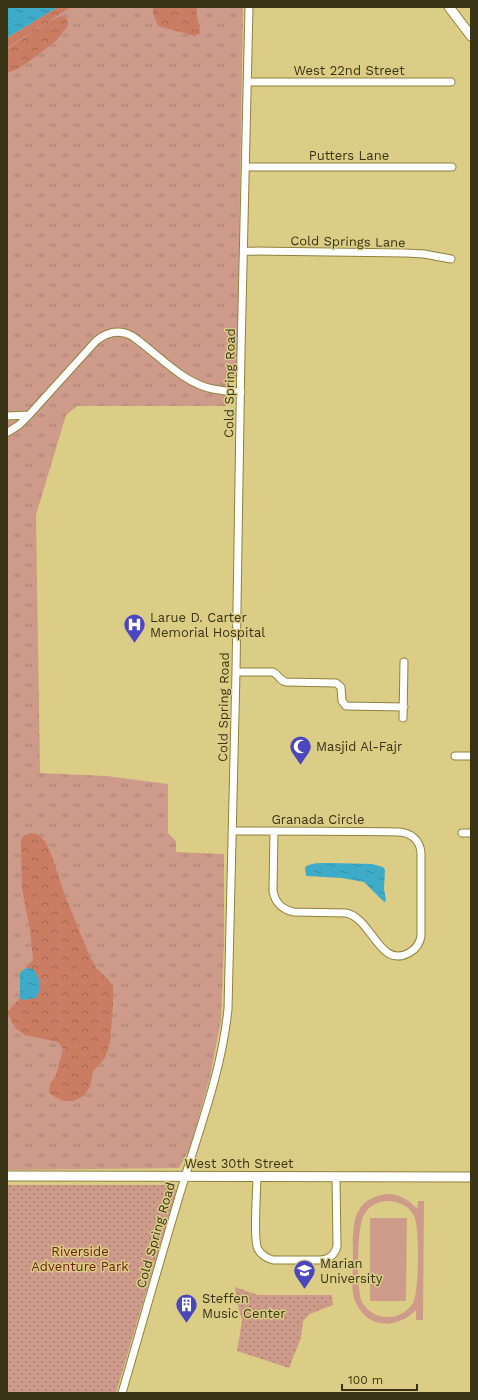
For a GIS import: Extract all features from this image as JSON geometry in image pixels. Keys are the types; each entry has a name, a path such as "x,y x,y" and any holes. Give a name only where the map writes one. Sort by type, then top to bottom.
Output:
{"main road":[{"path":"449,7 471,36"},
{"name":"West 30th Street","path":"7,1176 471,1177"}],"street":[{"name":"Cold Spring Road","path":"122,1393 185,1176 213,1089 226,1030 229,988 249,7"},
{"name":"West 22nd Street","path":"248,82 451,82"},
{"name":"Putters Lane","path":"246,167 452,168"},
{"name":"Cold Springs Lane","path":"244,251 406,253 424,254 451,259"},
{"path":"8,432 19,425 96,341 106,334 114,332 126,333 132,336 175,370 207,388 240,392"},
{"path":"7,416 29,414"},
{"path":"403,718 404,662"},
{"path":"236,672 273,672 278,675 282,681 286,682 336,683 341,687 342,701 346,706 404,708"},
{"path":"455,756 471,756"},
{"name":"Granada Circle","path":"232,831 274,831 404,832 416,839 420,845 421,853 421,936 415,949 406,955 394,955 388,953 380,947 361,921 349,913 294,912 281,906 275,898 273,891 274,831"},
{"path":"462,833 471,833"},
{"path":"257,1176 256,1242 260,1253 266,1258 273,1260 321,1260 332,1256 337,1247 336,1177"}],"green space":[{"path":"58,7 243,7 237,378 228,382 226,406 77,406 66,415 36,515 40,773 106,776 168,784 168,833 176,841 176,852 224,854 224,941 221,1020 210,1077 190,1148 179,1168 7,1170 7,38"},
{"path":"58,7 71,7 7,48 7,38"},
{"path":"153,7 197,7 200,33 195,36 158,26 153,14"},
{"path":"61,16 67,18 68,26 56,41 27,63 7,73 7,49 48,22"},
{"path":"31,833 37,834 45,841 90,957 97,969 113,986 110,1042 105,1058 93,1071 90,1087 84,1096 73,1101 64,1101 49,1093 50,1084 56,1075 63,1049 58,1042 25,1035 15,1028 7,1012 20,998 24,1000 33,969 26,968 33,960 30,930 22,889 21,841 23,836"},
{"name":"Riverside Adventure Park","path":"7,1185 174,1185 176,1191 116,1393 7,1393"},
{"path":"389,1194 401,1197 417,1209 418,1201 424,1201 423,1320 416,1320 416,1310 409,1316 393,1323 385,1324 377,1322 369,1319 363,1313 357,1305 353,1295 353,1240 356,1218 360,1209 366,1202 376,1197","holes":["385,1201 407,1207 414,1216 418,1246 418,1274 417,1287 413,1303 402,1314 387,1317 373,1313 362,1302 360,1296 358,1258 360,1231 364,1215 371,1206"]},
{"path":"370,1218 407,1218 406,1301 370,1301"},
{"path":"235,1287 258,1295 332,1295 333,1305 310,1314 303,1321 301,1338 289,1368 237,1351 242,1321 236,1299"}],"water":[{"path":"7,7 58,7 7,38"},
{"path":"320,863 372,864 383,867 385,870 385,902 364,882 342,878 306,876 305,867 308,865"},
{"path":"26,968 33,969 38,976 40,986 36,998 24,1000 20,998 20,973"}],"place":[{"name":"Larue D. Carter Memorial Hospital","path":"134,644"},
{"name":"Masjid Al-Fajr","path":"300,766"},
{"name":"Marian University","path":"304,1290"},
{"name":"Steffen Music Center","path":"186,1324"}]}
